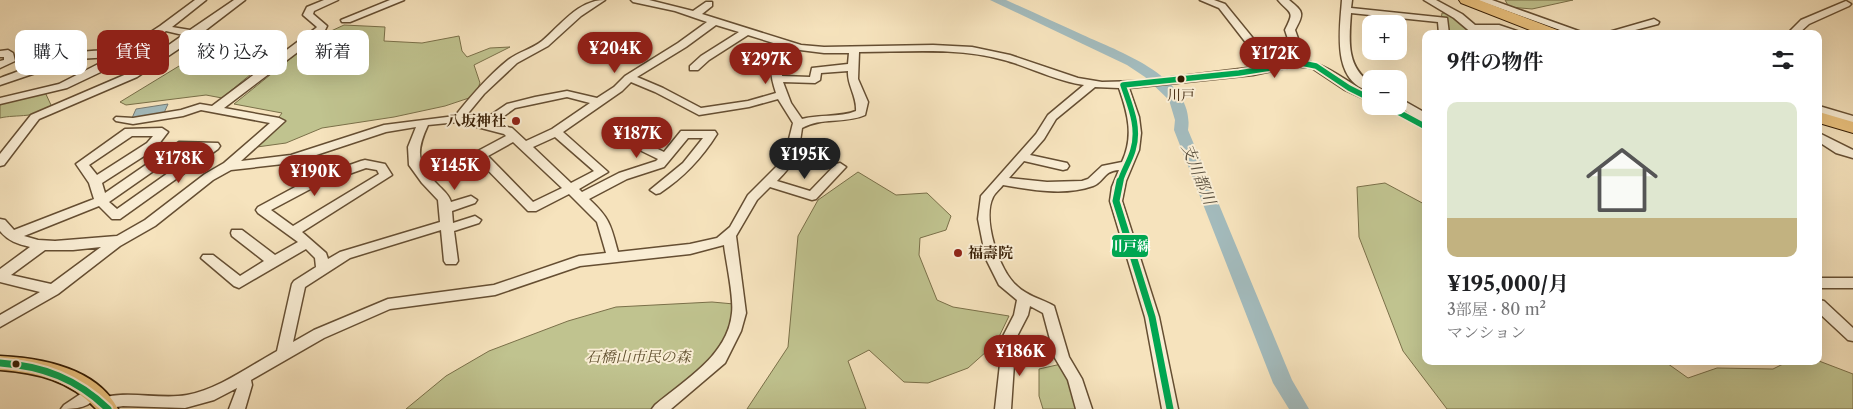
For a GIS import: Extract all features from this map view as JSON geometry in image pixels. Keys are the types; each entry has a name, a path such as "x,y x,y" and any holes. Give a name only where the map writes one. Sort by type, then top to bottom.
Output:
{"highway":[{"path":"1450,0 1527,30"},
{"path":"1466,0 1544,30"},
{"path":"1822,118 1853,128"},
{"path":"1822,125 1853,134"}],"main road":[{"path":"0,364 24,365 52,370 72,378 100,402"}],"street":[{"path":"161,30 201,0"},
{"path":"199,30 240,0"},
{"path":"215,109 320,30 322,26 308,15 310,10 331,0"},
{"path":"346,20 399,0"},
{"path":"458,119 475,98 513,61 544,44 577,14 600,0"},
{"path":"636,0 654,2 746,32 811,49 933,48 972,50 1006,57 1063,78 1092,84 1123,86 1301,63 1316,66 1362,94"},
{"path":"1205,0 1222,6 1270,68"},
{"path":"1283,0 1296,12 1297,16 1290,30 1295,51 1301,63"},
{"path":"1429,0 1458,16 1476,30"},
{"path":"1482,0 1570,30"},
{"path":"695,14 709,4"},
{"path":"1796,30 1805,22 1846,4"},
{"path":"1362,82 1354,76 1344,58 1347,5 1443,20 1444,30"},
{"path":"526,146 556,132 618,89 629,78 682,45 714,21"},
{"path":"1623,30 1654,22"},
{"path":"164,28 179,31"},
{"path":"1484,30 1499,28 1506,30"},
{"path":"694,68 705,58 746,32"},
{"path":"0,162 35,117 117,83 179,44"},
{"path":"790,45 777,57 775,68 781,95 790,112 800,124"},
{"path":"69,409 100,402 123,400 185,402 208,396 243,378 284,352 362,314 388,304 496,290 579,261 690,249 714,243 730,236 752,198 792,157 796,128 800,124 845,119 861,113 862,102 856,90 852,67 854,50"},
{"path":"0,54 8,53 10,62 0,65"},
{"path":"0,82 79,55 97,54"},
{"path":"778,79 815,80 816,70 852,67"},
{"path":"0,101 63,86 97,71"},
{"path":"629,78 659,90 698,112 742,106 781,95"},
{"path":"1084,409 1075,379 1062,358 1049,310 1024,298 1010,288 992,260 987,240 985,202 987,196 1040,136 1052,117 1092,84"},
{"path":"1123,86 1134,114 1136,130 1133,150 1116,194 1118,211 1152,317 1170,409"},
{"path":"49,88 57,107"},
{"path":"485,124 511,106 535,100 567,94 599,102"},
{"path":"1407,105 1420,116"},
{"path":"0,322 53,290 121,240 150,223 209,177 228,166 279,121 200,107 183,113 133,121 120,120"},
{"path":"1822,110 1853,120"},
{"path":"1407,112 1420,116"},
{"path":"228,166 292,159 371,132 424,122 458,119 485,124 508,131 581,198 603,221 612,256"},
{"path":"424,122 413,147 415,167 426,182 444,199 451,261"},
{"path":"4,230 101,201 183,145 214,146 116,216 101,201 95,182 82,164 129,132 162,132 151,146 95,182"},
{"path":"514,136 480,155 532,208 602,172 556,132"},
{"path":"581,198 623,176 660,164 685,134 711,134 691,164 679,175 656,190"},
{"path":"619,135 666,158"},
{"path":"1822,139 1840,150 1853,154"},
{"path":"1023,157 1064,166"},
{"path":"293,232 386,175 382,167 365,164 314,182 262,210 307,242 321,256 323,267"},
{"path":"1001,181 1030,186 1083,184 1092,182 1099,171 1106,166 1126,166"},
{"path":"768,182 812,196 840,167"},
{"path":"446,208 471,200"},
{"path":"284,352 299,284 323,267 345,255 475,220"},
{"path":"4,230 42,245 63,247 121,240"},
{"path":"237,233 274,262"},
{"path":"660,409 720,359 734,331 739,313 730,236"},
{"path":"208,258 239,283 307,242"},
{"path":"0,276 42,245"},
{"path":"0,276 53,290"},
{"path":"1822,283 1853,283"},
{"path":"1003,409 1007,364 1004,346 1020,315 1024,298"},
{"path":"1822,308 1853,336"},
{"path":"237,409 245,385 243,378"},
{"path":"173,402 186,391"}],"green space":[{"path":"1505,0 1573,0 1532,9 1509,7"},
{"path":"1442,13 1455,13 1475,30 1440,30"},
{"path":"344,25 385,27 384,41 422,43 459,36 462,51 467,57 490,48 510,47 474,65 480,83 475,96 445,106 394,117 322,128 286,143 257,147 282,113 234,104 270,75 287,75 287,61 297,53 297,75 369,75 369,30 333,30"},
{"path":"179,66 179,75 250,75 222,98 206,95 126,105 120,102 164,75 169,75 169,72"},
{"path":"44,90 51,105 46,109 34,114 0,118 0,102"},
{"path":"858,172 896,195 927,193 951,216 946,230 920,238 919,255 937,300 953,307 1009,316 996,343 968,368 928,383 904,382 869,350 848,361 866,409 747,409 788,347 798,236 818,200"},
{"path":"1385,183 1422,203 1422,365 1670,365 1688,378 1717,368 1773,369 1781,365 1822,365 1822,362 1853,374 1853,409 1447,409 1403,351 1359,237 1357,187"},
{"name":"石橋山市民の森","path":"712,302 734,304 726,341 708,365 657,409 406,409 446,376 489,351 568,321 616,307"},
{"path":"1070,362 1082,409 1043,409 1039,396 1039,369"}],"water":[{"path":"168,104 164,113 132,118 136,109"}],"waterway":[{"name":"支川都川","path":"996,0 1132,62 1159,81 1175,99 1181,109 1183,120 1181,130 1283,383 1299,409"}],"transit line":[{"name":"川戸線","path":"1123,85 1239,73 1301,63 1316,66 1362,94"},
{"name":"川戸線","path":"1123,85 1134,117 1136,133 1133,150 1120,181 1116,201 1152,317 1170,409"},
{"name":"川戸線","path":"1404,115 1422,125"},
{"name":"川戸線","path":"0,363 31,367 59,375 85,389 108,409"}],"place":[{"name":"川戸","path":"1181,79"},
{"name":"八坂神社","path":"516,121"},
{"name":"福壽院","path":"958,253"}]}
